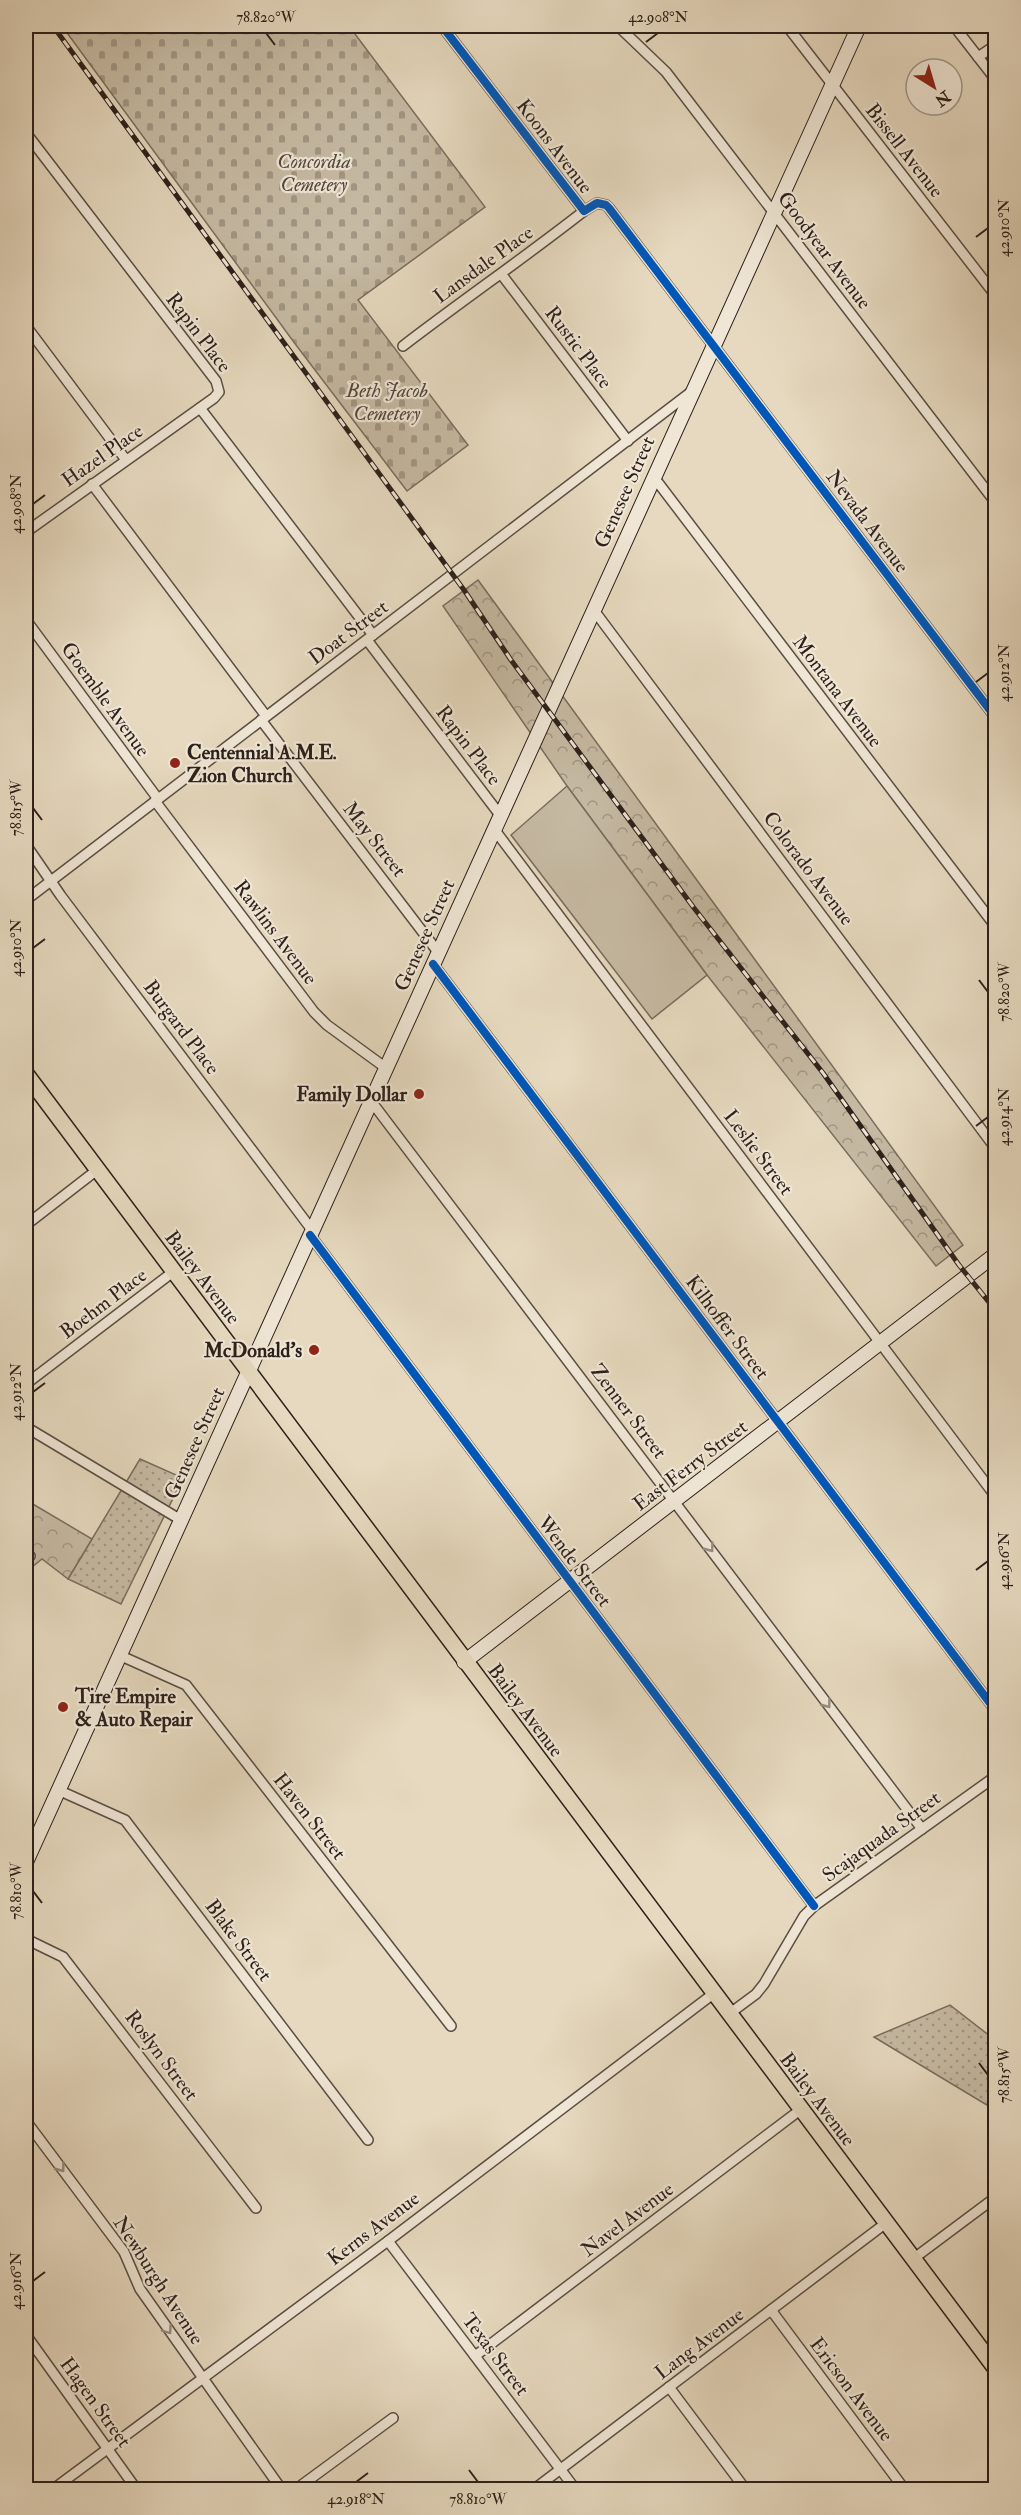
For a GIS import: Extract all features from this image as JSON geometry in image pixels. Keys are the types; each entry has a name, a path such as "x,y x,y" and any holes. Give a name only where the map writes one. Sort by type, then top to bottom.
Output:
{"main road":[{"name":"Genesee Street","path":"26,1862 653,476 860,26"},
{"name":"Bailey Avenue","path":"26,1074 464,1662 994,2365"},
{"name":"East Ferry Street","path":"464,1662 996,1254"}],"street":[{"name":"Koons Avenue","path":"442,26 584,211 597,203 606,205 713,346"},
{"name":"Goodyear Avenue","path":"618,26 664,70 996,503"},
{"name":"Bissell Avenue","path":"787,26 996,296"},
{"path":"954,26 996,80"},
{"path":"978,57 996,45"},
{"name":"Rapin Place","path":"26,133 216,381 217,395 200,408 500,815"},
{"name":"Lansdale Place","path":"403,346 480,287 502,275 584,211"},
{"name":"Rustic Place","path":"502,275 628,441"},
{"path":"26,326 126,460"},
{"name":"Nevada Avenue","path":"713,346 996,718"},
{"name":"Doat Street","path":"26,900 692,392"},
{"name":"Hazel Place","path":"26,531 200,408"},
{"name":"Montana Avenue","path":"653,476 996,927"},
{"name":"May Street","path":"92,484 436,958"},
{"name":"Colorado Avenue","path":"593,609 996,1149"},
{"name":"Goemble Avenue","path":"26,620 156,800"},
{"name":"Rawlins Avenue","path":"156,800 314,1012 327,1025 386,1068"},
{"name":"Leslie Street","path":"494,830 996,1497"},
{"name":"Burgard Place","path":"26,845 311,1233"},
{"name":"Kilhoffer Street","path":"436,958 778,1422 996,1712"},
{"name":"Zenner Street","path":"370,1101 922,1829"},
{"path":"26,1225 97,1170"},
{"name":"Wende Street","path":"311,1233 814,1906"},
{"name":"Boehm Place","path":"26,1384 173,1272"},
{"path":"26,1427 181,1520"},
{"name":"Haven Street","path":"119,1655 186,1685 450,2026"},
{"name":"Scajaquada Street","path":"729,2014 756,1994 764,1984 804,1916 814,1906 996,1776"},
{"name":"Blake Street","path":"58,1790 124,1820 368,2140"},
{"path":"26,1825 36,1839"},
{"name":"Roslyn Street","path":"26,1939 63,1957 256,2208"},
{"name":"Kerns Avenue","path":"52,2490 387,2241 713,1994"},
{"name":"Navel Avenue","path":"475,2356 800,2110"},
{"name":"Newburgh Avenue","path":"26,2121 124,2252 140,2289 282,2490"},
{"path":"913,2259 996,2197"},
{"name":"Lang Avenue","path":"533,2490 886,2223"},
{"name":"Texas Street","path":"387,2241 576,2490"},
{"name":"Ericson Avenue","path":"771,2310 905,2490"},
{"name":"Hagen Street","path":"26,2335 137,2490"},
{"path":"669,2387 746,2490"},
{"path":"295,2490 393,2418"}],"green space":[{"name":"Concordia Cemetery","path":"62,26 349,26 485,207 358,300 468,445 407,491 296,345"},
{"path":"478,580 963,1245 936,1266 707,975 567,786 443,606"},
{"path":"567,786 707,975 652,1019 511,835"},
{"path":"140,1459 183,1478 121,1604 68,1579"},
{"path":"26,1500 92,1539 68,1579 42,1559 26,1572"},
{"path":"950,2005 995,2040 995,2110 874,2037"}],"railway":[{"path":"53,26 464,590 511,660 694,908 823,1073 959,1265 996,1311"}],"cycle path":[{"path":"442,26 584,211 597,203 609,208 996,718"},
{"path":"433,964 996,1711"},
{"path":"310,1235 814,1906"}],"place":[{"name":"Centennial A.M.E. Zion Church","path":"175,763"},
{"name":"Family Dollar","path":"419,1094"},
{"name":"McDonald's","path":"314,1350"},
{"name":"Tire Empire & Auto Repair","path":"63,1707"}],"park label":[{"name":"Beth Jacob Cemetery","path":"387,402"}]}
